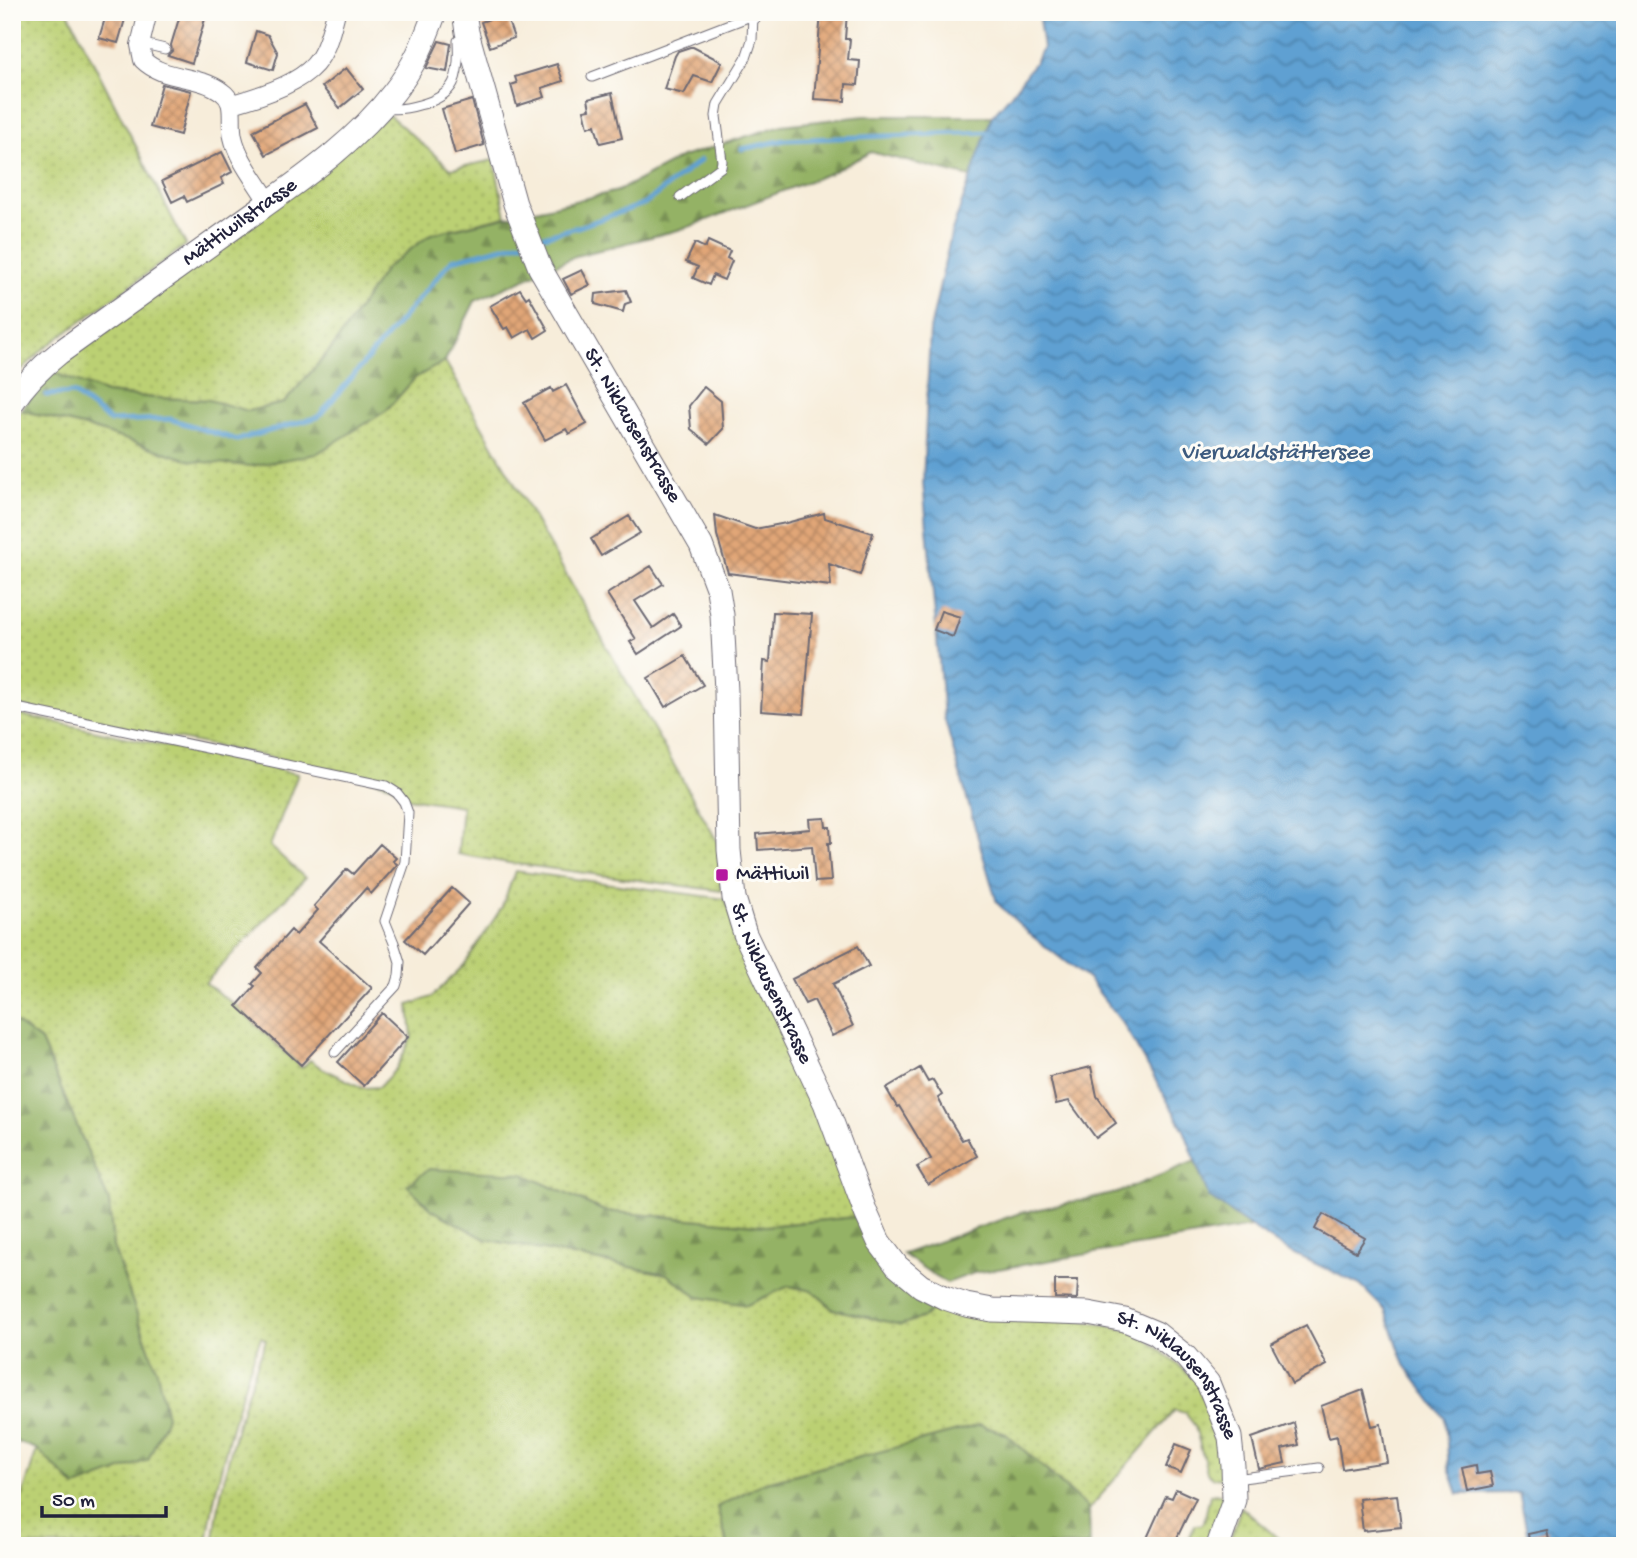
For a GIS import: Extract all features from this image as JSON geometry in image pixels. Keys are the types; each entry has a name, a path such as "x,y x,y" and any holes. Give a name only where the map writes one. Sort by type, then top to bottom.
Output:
{"street":[{"path":"148,12 141,43 143,60 155,69 214,87 225,93 232,104 230,119 239,154 269,202"},
{"path":"232,104 266,93 312,69 321,57 337,12"},
{"name":"Mättiwilstrasse","path":"12,403 39,368 330,157 395,91 418,56 435,12"},
{"name":"St. Niklausenstrasse","path":"464,12 515,204 540,268 701,545 715,580 722,615 729,850 734,898 745,934 825,1104 879,1242 897,1266 921,1286 956,1302 992,1310 1088,1313 1125,1320 1156,1333 1186,1357 1208,1383 1230,1437 1234,1500 1218,1546"}],"lane":[{"path":"593,77 753,13 752,40 746,58 718,104 716,116 721,167 680,197"},
{"path":"382,107 405,109 435,101 447,93 453,84 458,62 458,41 469,38"},
{"path":"141,43 165,49"},
{"path":"12,707 386,786 397,793 408,813 405,862 385,920 400,962 400,976 388,997 335,1052"},
{"path":"1233,1479 1319,1468"}],"green space":[{"path":"12,12 68,12 186,245 42,350 12,380"},
{"path":"389,115 451,169 494,160 506,216 431,234 284,403 248,411 209,400 106,393 52,372"},
{"path":"865,116 992,116 971,177 871,152 830,173 686,228 576,256 475,301 445,361 415,378 386,411 316,454 251,466 192,461 93,429 21,410 52,372 106,393 209,400 248,411 284,403 333,347 386,268 431,234 618,191 682,157 782,125"},
{"path":"445,361 721,848 719,873 722,891 458,854 462,806 408,798 391,785 353,774 12,705 12,423 21,410 93,429 386,411 415,378"},
{"path":"12,713 298,774 270,846 305,878 205,983 235,1005 302,1068 310,1060 363,1088 379,1087 396,1069 412,1037 409,1005 432,997 464,965 502,907 515,871 725,899 807,1075 855,1217 766,1226 604,1211 523,1174 485,1239 667,1274 698,1297 747,1305 788,1286 813,1291 833,1309 938,1305 1062,1317 1138,1332 1195,1379 1222,1430 1225,1479 1213,1478 1207,1472 1195,1426 1185,1413 1175,1410 1089,1509 1006,1434 980,1425 763,1483 717,1507 728,1546 213,1546 233,1442 266,1340 261,1337 227,1444 207,1546 12,1546 12,1529 37,1449 76,1487 157,1371 113,1247 109,1202 41,1041 12,1020"},
{"path":"12,1020 41,1041 109,1202 113,1247 157,1371 167,1417 148,1460 76,1487 37,1449 12,1440"},
{"path":"1195,1161 1209,1197 1251,1227 974,1273 947,1283 903,1254 1020,1213 1117,1193"},
{"path":"429,1169 523,1174 604,1211 766,1226 855,1217 881,1266 911,1293 938,1305 924,1317 901,1325 833,1309 813,1291 789,1286 747,1305 698,1297 666,1274 485,1239 432,1210 407,1185"},
{"path":"980,1425 1006,1434 1089,1509 1090,1546 728,1546 717,1507 763,1483"},
{"path":"1210,1495 1224,1495 1212,1546 1186,1546 1195,1525 1204,1522"},
{"path":"1241,1507 1287,1546 1228,1546"}],"water":[{"name":"Vierwaldstättersee","path":"1038,12 1625,12 1625,1546 1530,1546 1519,1493 1458,1494 1449,1468 1445,1419 1405,1365 1385,1310 1360,1285 1289,1251 1209,1197 1184,1130 1124,1025 1089,980 1032,936 997,903 944,717 923,483 930,330 951,234 992,116 1043,48"}],"building":[{"path":"107,12 126,16 118,43 99,38"},
{"path":"181,12 207,12 192,63 168,55 172,51 171,45"},
{"path":"821,12 847,12 845,39 850,39 848,60 860,61 858,85 846,84 845,101 814,99"},
{"path":"505,13 514,38 490,47 481,22"},
{"path":"256,31 268,35 278,53 273,70 247,62"},
{"path":"439,41 451,44 447,72 426,68"},
{"path":"690,47 722,62 712,82 694,76 684,94 664,89 678,51"},
{"path":"557,64 563,81 542,88 545,97 517,106 511,85 517,83 515,77"},
{"path":"346,68 363,89 340,108 322,87"},
{"path":"162,84 191,91 180,135 150,127"},
{"path":"612,93 622,138 600,143 595,125 588,127 584,110 590,109 588,99"},
{"path":"472,100 484,145 455,154 442,109"},
{"path":"305,104 318,128 266,155 253,131"},
{"path":"222,152 232,172 221,178 224,184 187,202 184,196 172,202 162,181"},
{"path":"708,241 730,251 727,258 732,261 724,280 713,275 709,285 693,278 698,267 686,262 695,243 705,248"},
{"path":"582,270 590,285 571,294 563,279"},
{"path":"520,289 526,298 529,296 548,330 535,338 530,329 514,338 508,327 504,329 490,306"},
{"path":"626,290 631,302 625,304 623,312 595,304 596,294"},
{"path":"566,385 587,424 569,434 566,429 545,440 524,403 551,388 553,392"},
{"path":"704,387 721,401 723,429 709,444 691,429 689,406"},
{"path":"824,513 825,518 873,533 860,575 829,564 831,586 728,573 717,535 715,515 755,529"},
{"path":"629,516 640,533 601,556 591,539"},
{"path":"651,566 663,584 635,601 653,628 673,614 681,626 638,654 630,642 636,639 607,594"},
{"path":"941,611 960,617 953,637 934,630"},
{"path":"773,612 812,614 804,714 761,711 764,661 770,662"},
{"path":"685,656 703,685 665,707 648,678"},
{"path":"825,818 826,827 830,827 831,843 828,843 831,881 815,882 812,846 758,850 757,834 810,829 809,819"},
{"path":"380,844 396,858 393,861 396,866 371,894 366,888 319,941 372,988 301,1065 237,1006 255,986 252,984 262,973 257,968 291,930 296,935 318,910 314,906 347,869 353,874"},
{"path":"452,888 469,903 423,955 405,940"},
{"path":"858,946 869,966 833,984 853,1026 832,1036 814,1000 805,1004 792,979"},
{"path":"382,1013 408,1037 364,1086 338,1062"},
{"path":"1091,1067 1097,1096 1116,1123 1096,1138 1069,1101 1056,1104 1050,1077"},
{"path":"920,1068 928,1082 933,1080 942,1095 938,1098 948,1117 962,1140 967,1138 977,1156 928,1185 917,1167 931,1159 886,1088"},
{"path":"1323,1214 1365,1238 1356,1252 1315,1229"},
{"path":"1055,1280 1078,1280 1077,1299 1055,1298"},
{"path":"1306,1325 1327,1365 1292,1384 1271,1344"},
{"path":"1363,1390 1372,1426 1381,1424 1387,1462 1342,1469 1337,1436 1329,1438 1321,1406"},
{"path":"1294,1423 1299,1445 1282,1449 1285,1463 1259,1469 1252,1438"},
{"path":"1176,1444 1191,1450 1181,1473 1166,1467"},
{"path":"1476,1465 1477,1474 1490,1472 1493,1486 1467,1491 1462,1468"},
{"path":"1176,1489 1196,1498 1174,1544 1170,1542 1168,1546 1163,1546 1147,1538 1166,1496 1172,1498"},
{"path":"1397,1495 1401,1527 1363,1531 1359,1499"},
{"path":"1547,1530 1550,1546 1530,1546 1528,1534"}],"waterway":[{"path":"742,149 785,140 986,132"},
{"path":"536,238 644,204 701,160"},
{"path":"46,395 73,393 110,421 170,419 237,440 318,417 452,260 523,242"}],"place":[{"name":"Mättiwil","path":"722,875"}]}
